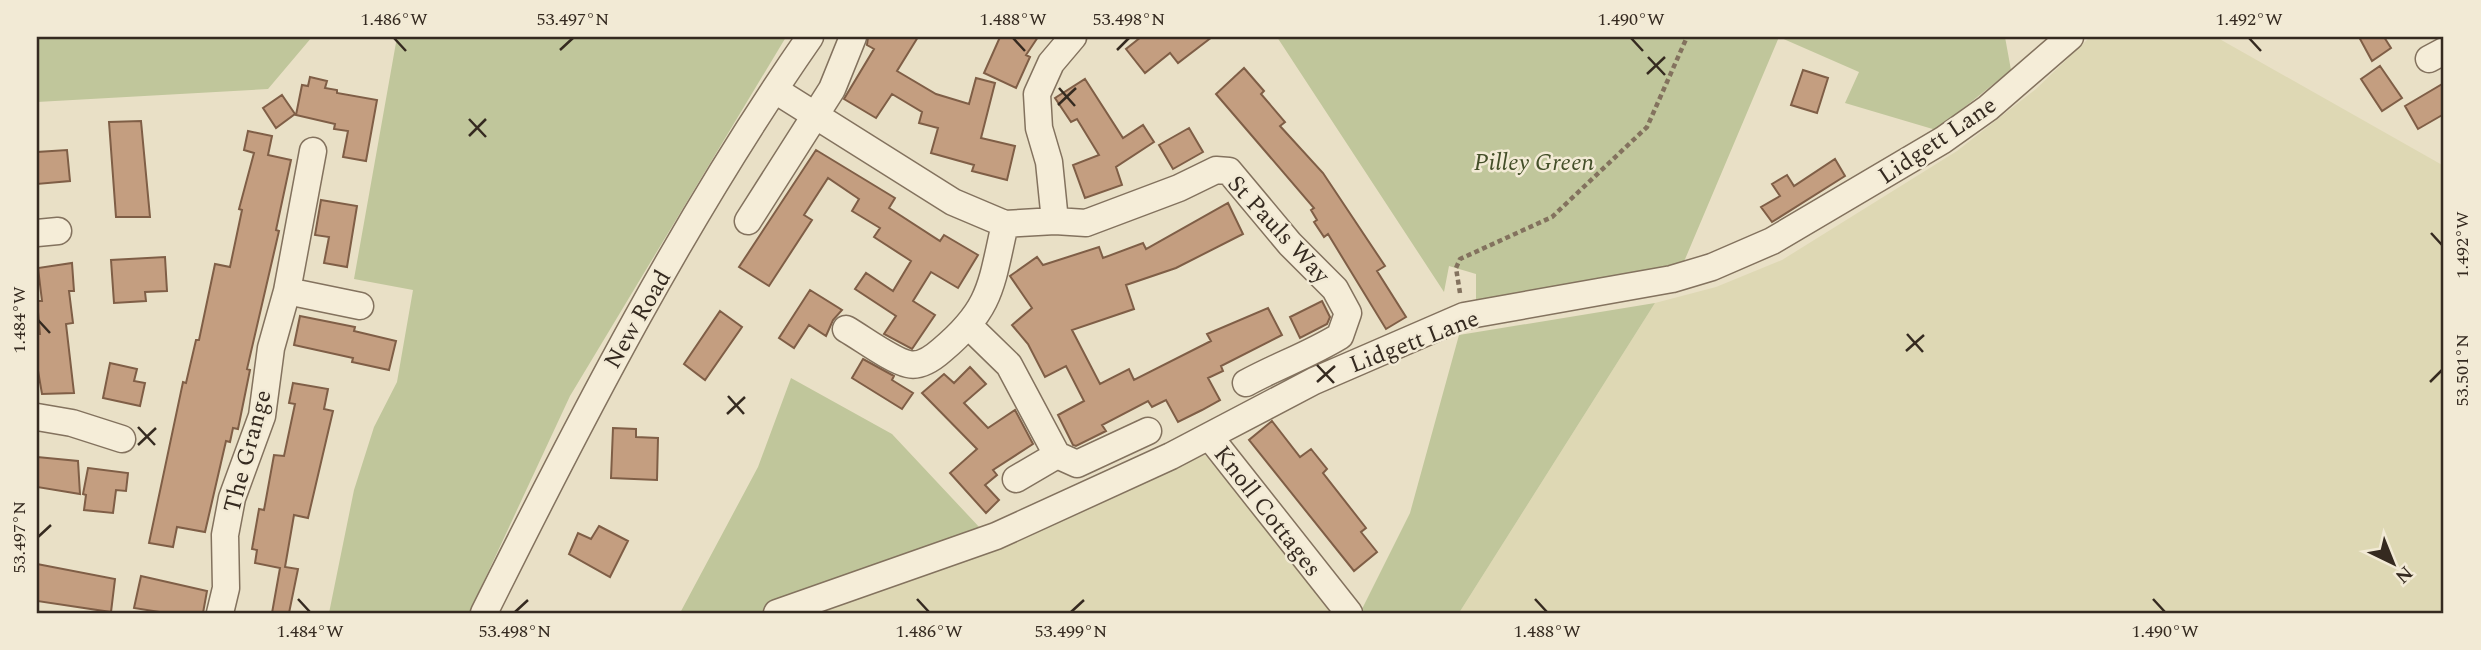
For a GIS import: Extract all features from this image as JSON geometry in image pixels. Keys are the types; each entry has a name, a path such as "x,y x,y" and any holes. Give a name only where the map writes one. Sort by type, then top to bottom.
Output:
{"street":[{"name":"New Road","path":"484,613 583,414 701,207 810,37"},
{"path":"748,221 832,89 853,37"},
{"path":"1055,221 1049,162 1039,128 1037,94 1051,62 1073,37"},
{"name":"Lidgett Lane","path":"777,613 996,536 1209,436 1314,381 1464,316 1672,279 1712,267 1772,241 1943,140 1988,108 2070,37"},
{"name":"St Pauls Way","path":"775,90 953,202 1005,224 1055,221 1086,223 1166,194 1216,170 1229,171 1290,244 1335,289 1348,313 1340,336 1307,356 1283,363 1245,383"},
{"name":"The Grange","path":"220,613 226,588 225,535 232,498 262,416 271,348 287,291 313,152"},
{"path":"846,329 909,364 930,360 970,327 991,286 1005,224"},
{"path":"287,291 360,306"},
{"path":"970,327 1009,365 1057,455 1077,464 1148,431"},
{"path":"37,417 122,439"},
{"name":"Knoll Cottages","path":"1209,436 1349,613"},
{"path":"1016,479 1057,455"}],"path":[{"path":"1464,316 1456,268 1460,258 1552,217 1647,127 1687,37"}],"shaded area":[{"path":"2090,37 2216,37 2444,166 2444,613 1459,613 1655,303 1716,287 1782,260 1957,151 2036,89"},
{"path":"1205,455 1328,603 1329,613 815,613 1007,543"}],"green space":[{"path":"37,37 312,37 268,89 37,102"},
{"path":"397,37 786,37 570,396 469,613 329,613 354,490 374,427 397,382 413,290 354,279"},
{"name":"Pilley Green","path":"1277,37 1779,37 1683,264 1476,303 1476,274 1449,266 1444,292"},
{"path":"1779,37 2005,37 2011,70 1936,130 1845,103 1859,72"},
{"path":"1655,303 1459,613 1360,613 1410,513 1459,335"},
{"path":"791,378 892,434 981,529 815,613 680,613 758,467"}],"building":[{"path":"868,37 918,37 897,71 936,94 969,104 976,78 995,83 981,138 1015,146 1007,180 972,171 974,165 931,153 938,128 919,123 922,112 892,94 876,118 844,99 874,49 867,45"},
{"path":"1000,37 1038,37 1026,55 1030,57 1016,88 984,73"},
{"path":"1141,37 1212,37 1178,63 1170,53 1145,73 1126,49"},
{"path":"2359,37 2384,37 2391,48 2372,61"},
{"path":"2380,66 2402,98 2382,111 2361,79"},
{"path":"1244,68 1264,91 1261,94 1285,122 1280,126 1323,173 1385,266 1377,271 1406,317 1386,329 1328,234 1324,237 1314,222 1317,220 1311,210 1314,208 1216,94"},
{"path":"1803,70 1828,78 1817,113 1791,105"},
{"path":"310,77 327,81 325,88 337,90 337,93 377,100 366,161 343,157 348,131 334,129 335,124 296,115 302,85 308,86"},
{"path":"1085,79 1123,138 1143,125 1154,142 1116,167 1122,185 1085,198 1073,165 1099,155 1077,119 1071,122 1055,98"},
{"path":"2444,83 2444,114 2418,129 2405,106"},
{"path":"282,95 295,114 276,128 263,108"},
{"path":"141,121 150,217 116,217 109,122"},
{"path":"1189,128 1203,152 1173,169 1159,145"},
{"path":"248,131 272,136 268,155 291,160 276,230 279,231 247,369 250,370 238,429 233,428 230,442 226,441 205,532 177,527 173,547 149,543 183,382 186,383 196,340 199,340 215,264 230,267 242,210 239,209 254,153 244,150"},
{"path":"67,150 70,181 37,184 37,152"},
{"path":"816,150 895,198 889,208 940,241 944,235 978,255 958,288 931,272 913,301 935,315 912,349 884,334 896,316 855,289 866,273 893,291 911,261 874,237 880,228 852,211 859,199 828,178 804,215 812,220 769,286 739,267"},
{"path":"1835,159 1845,176 1772,222 1761,207 1780,196 1772,184 1787,175 1794,186"},
{"path":"321,200 357,206 347,267 324,263 329,237 315,235"},
{"path":"1228,203 1243,234 1176,268 1126,285 1134,309 1072,330 1100,384 1129,369 1134,380 1211,341 1207,334 1268,308 1282,335 1221,366 1223,371 1208,378 1220,400 1202,410 1178,422 1166,400 1152,407 1148,401 1102,425 1106,431 1073,445 1058,415 1084,401 1066,366 1045,377 1028,344 1012,325 1032,308 1010,276 1037,257 1043,265 1099,247 1103,258 1143,243 1146,249"},
{"path":"165,257 167,291 145,292 146,301 114,303 111,260"},
{"path":"72,263 74,291 69,291 73,323 66,324 74,393 42,394 37,365 37,334 40,334 37,301 42,301 38,268"},
{"path":"810,290 842,310 833,320 826,336 809,325 794,348 779,338"},
{"path":"1322,301 1330,317 1327,324 1300,338 1290,317"},
{"path":"720,311 742,327 705,380 684,364"},
{"path":"300,316 355,327 354,331 396,341 389,370 352,362 353,358 294,345"},
{"path":"863,359 894,376 892,380 913,393 902,409 852,378"},
{"path":"110,363 137,369 134,381 145,383 140,406 103,398"},
{"path":"970,367 986,384 964,403 988,428 1015,410 1033,444 993,470 997,475 985,485 999,500 986,513 950,473 977,449 922,393 944,374 954,383"},
{"path":"293,383 328,389 324,409 333,411 308,518 294,515 285,567 298,569 289,613 272,613 280,568 255,563 257,550 252,549 259,509 264,510 274,455 284,456 295,404 289,403"},
{"path":"1272,421 1300,457 1311,449 1327,469 1323,473 1366,528 1361,532 1377,552 1354,571 1249,440"},
{"path":"613,428 636,429 636,437 658,438 657,480 611,478"},
{"path":"37,457 78,461 80,494 37,487"},
{"path":"88,468 128,473 126,491 116,490 113,513 84,510 86,495 83,494"},
{"path":"599,526 628,541 610,577 569,554 578,533 591,539"},
{"path":"37,564 115,579 111,612 37,601"},
{"path":"141,576 207,591 203,613 166,613 134,608"}]}
